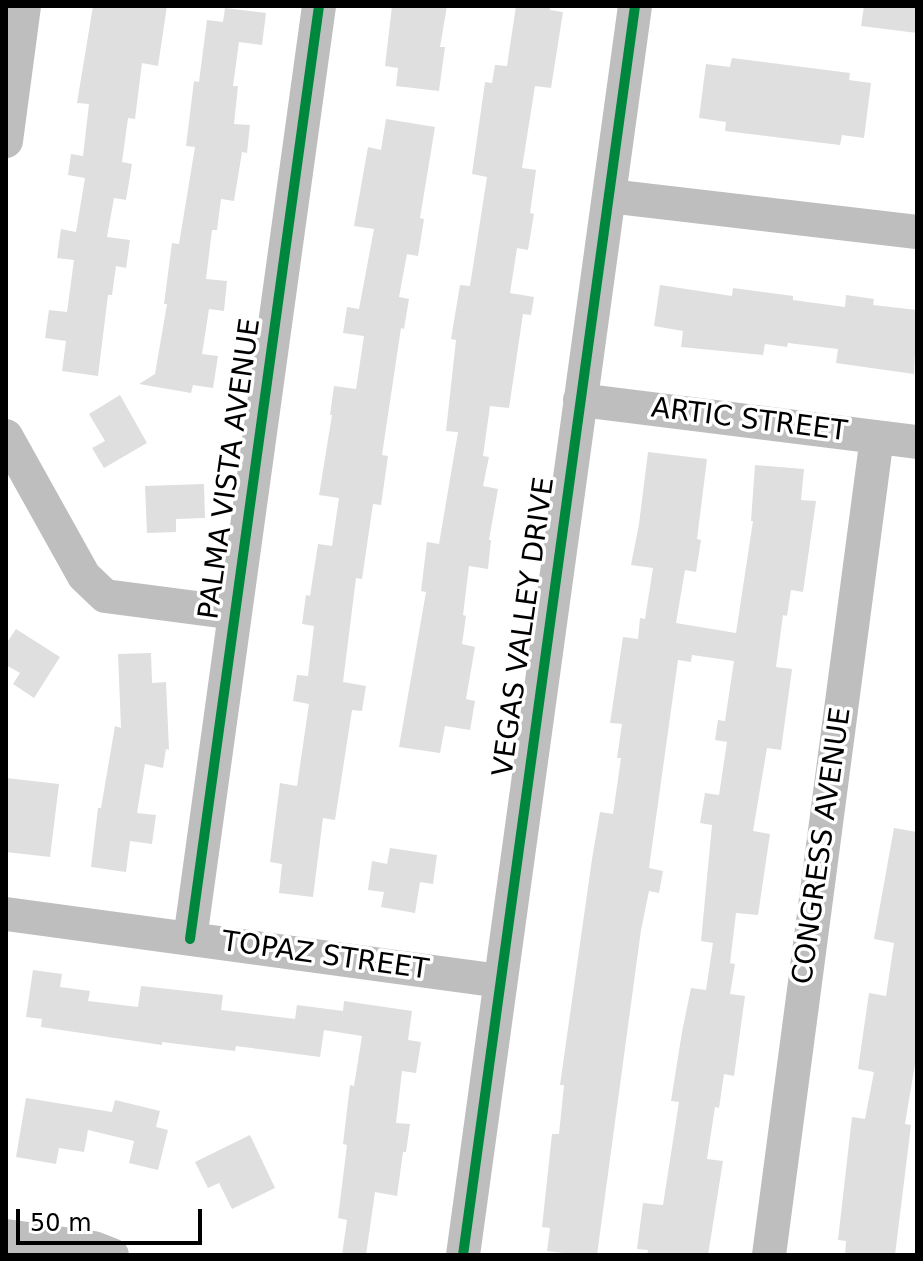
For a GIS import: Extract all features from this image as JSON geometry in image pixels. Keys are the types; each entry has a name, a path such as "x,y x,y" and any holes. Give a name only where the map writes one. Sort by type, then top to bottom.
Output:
{"street":[{"path":"6,141 24,6"},
{"name":"PALMA VISTA AVENUE","path":"190,939 319,6"},
{"name":"VEGAS VALLEY DRIVE","path":"463,1255 635,6"},
{"path":"609,196 917,232"},
{"name":"ARTIC STREET","path":"580,400 917,442"},
{"path":"6,436 84,576 105,596 235,613"},
{"name":"CONGRESS AVENUE","path":"769,1255 877,437"},
{"name":"TOPAZ STREET","path":"6,914 500,981"},
{"path":"6,1236 94,1248 112,1255"}],"building":[{"path":"93,6 167,6 158,66 142,63 135,119 128,118 122,162 132,164 126,200 114,198 107,237 130,240 126,268 116,266 112,295 108,295 98,376 62,371 66,341 45,338 49,310 67,312 74,260 57,258 61,229 76,232 85,178 68,175 71,154 83,156 89,104 77,103"},
{"path":"392,6 447,6 440,47 445,47 439,91 396,86 398,68 385,66"},
{"path":"516,6 550,6 550,10 563,12 551,88 535,86 522,168 536,170 530,213 534,214 528,250 517,248 510,293 534,297 531,315 523,314 509,408 490,406 483,456 489,457 483,486 498,489 489,540 488,569 469,566 463,615 466,616 462,644 475,647 466,699 475,701 470,730 445,726 440,753 399,747 426,592 421,591 427,542 439,544 458,432 446,431 456,340 451,339 460,285 470,286 487,177 472,174 485,82 492,83 495,65 507,66"},
{"path":"864,6 917,6 917,33 861,26"},
{"path":"225,8 266,13 262,45 239,42 233,86 238,86 234,124 250,125 247,153 242,152 234,201 221,199 217,230 212,230 206,279 227,281 224,311 209,309 202,354 218,356 213,388 193,385 191,393 139,384 155,374 167,304 164,304 172,243 179,244 195,147 186,146 194,81 199,82 207,20 223,22"},
{"path":"732,58 850,73 849,80 871,83 864,138 842,135 840,145 725,131 726,122 699,118 706,64 730,67"},
{"path":"386,119 435,127 420,218 424,219 418,256 407,254 399,297 409,299 404,329 401,328 382,455 388,456 381,505 373,504 362,579 356,578 343,682 366,686 362,711 352,710 335,820 323,818 313,897 279,893 282,864 270,862 280,783 297,786 309,704 293,701 297,675 308,676 314,626 302,624 306,595 310,596 318,544 332,546 339,498 319,495 334,386 356,389 364,336 343,333 347,307 359,309 374,229 354,226 368,147 381,150"},
{"path":"660,285 732,296 733,288 845,307 846,295 874,299 873,305 917,310 914,374 836,363 838,349 788,343 787,347 765,344 763,355 681,347 683,331 654,326"},
{"path":"120,395 147,443 104,468 92,448 105,441 89,414"},
{"path":"648,452 707,459 696,572 685,570 676,623 736,633 753,521 755,465 804,469 801,500 816,501 803,592 791,590 787,616 783,615 776,667 792,669 781,750 767,748 753,831 770,834 758,915 736,913 730,963 735,964 730,994 745,996 734,1076 724,1074 707,1159 723,1161 708,1255 647,1255 648,1250 637,1249 643,1203 663,1205 679,1102 671,1101 682,1032 691,988 706,990 713,943 701,941 712,825 700,823 705,793 719,795 727,742 715,740 718,720 725,721 734,661 692,655 691,662 678,660 649,868 663,871 659,893 649,891 641,930 597,1255 579,1255 547,1251 550,1228 542,1227 552,1134 559,1134 564,1085 560,1085 592,859 600,812 613,814 621,758 617,758 622,724 610,723 623,637 638,639 640,618 645,619 653,568 631,565"},
{"path":"204,484 205,518 176,519 176,532 147,533 145,486"},
{"path":"16,629 60,657 34,698 13,684 20,673 6,665 6,644"},
{"path":"151,653 152,683 166,682 169,750 166,749 163,768 145,764 137,813 156,815 152,844 130,841 126,872 91,867 98,808 101,808 115,726 121,728 118,654"},
{"path":"6,778 59,784 50,857 6,852"},
{"path":"894,828 917,832 917,1052 905,1124 911,1125 895,1255 845,1255 846,1241 838,1240 852,1117 865,1119 874,1072 858,1069 869,993 886,996 894,943 874,939"},
{"path":"390,848 437,855 433,884 420,882 415,913 381,907 384,892 368,890 372,861 387,864"},
{"path":"33,970 62,974 60,987 90,991 88,1001 138,1007 141,986 223,995 221,1010 295,1019 297,1005 343,1011 344,1001 412,1011 408,1040 421,1042 416,1073 402,1071 396,1123 410,1124 406,1152 403,1152 397,1196 375,1192 366,1255 342,1255 347,1220 338,1218 347,1145 343,1144 350,1085 354,1086 362,1036 324,1030 320,1057 236,1046 235,1051 162,1042 162,1045 41,1027 42,1019 26,1017"},
{"path":"26,1098 112,1112 115,1100 160,1111 156,1127 168,1130 158,1170 129,1163 134,1141 88,1130 84,1152 59,1148 56,1164 16,1157"},
{"path":"250,1135 275,1188 232,1209 219,1183 208,1188 195,1162"}],"cycle path":[{"path":"190,939 319,6"},
{"path":"463,1255 635,6"}]}
